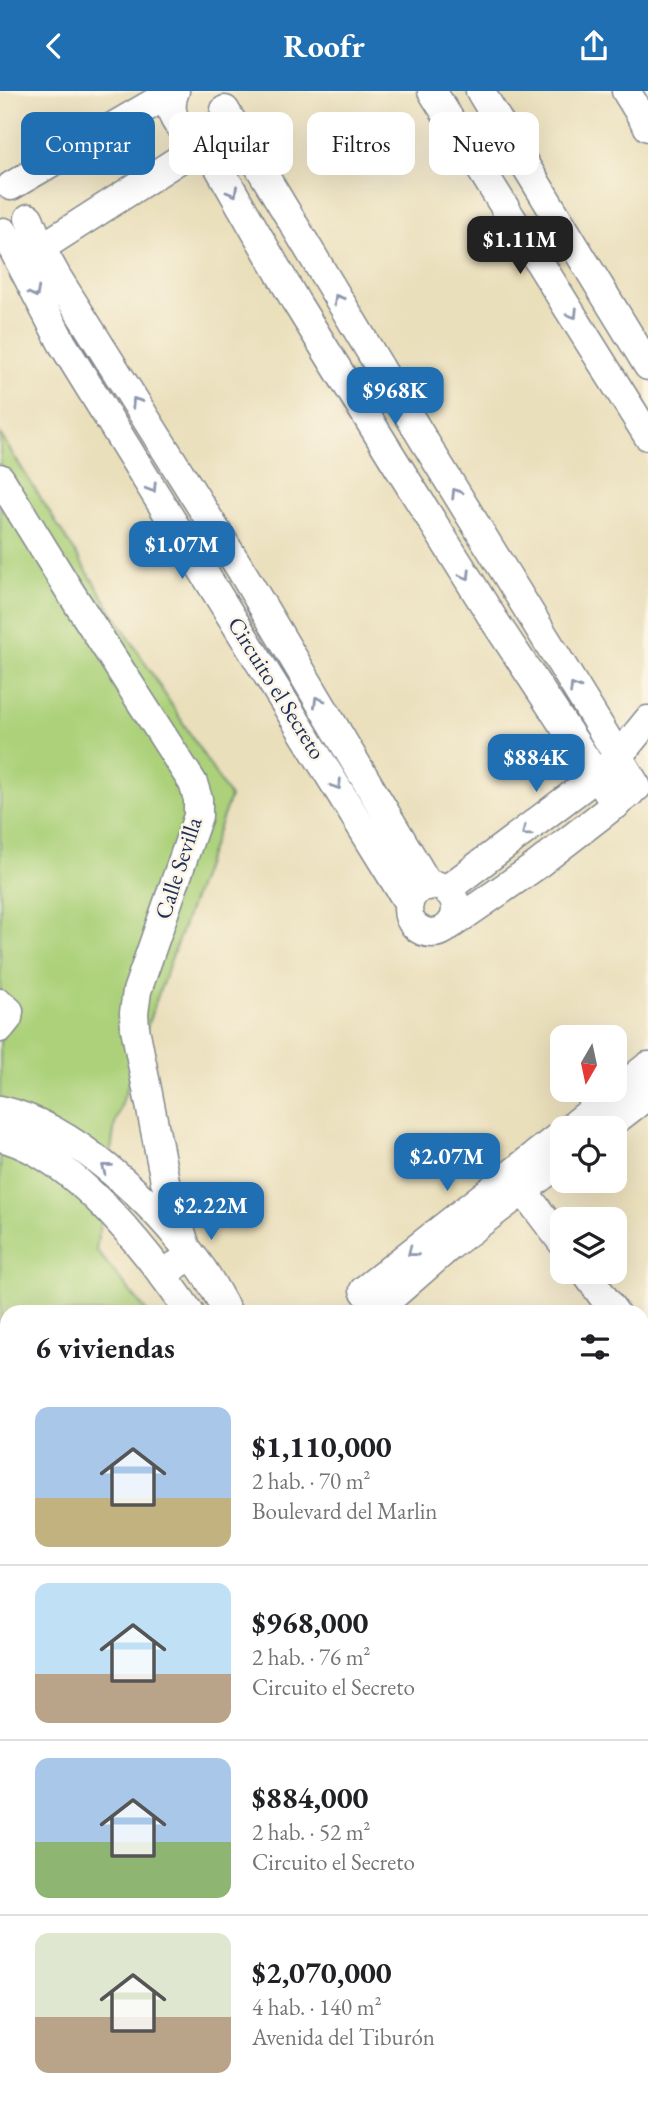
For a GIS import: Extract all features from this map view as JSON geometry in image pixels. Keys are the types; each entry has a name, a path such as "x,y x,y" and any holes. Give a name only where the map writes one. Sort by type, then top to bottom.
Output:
{"street":[{"path":"171,112 174,91"},
{"path":"5,187 174,91"},
{"path":"432,91 648,436"},
{"path":"480,91 648,366"},
{"path":"625,91 648,127"},
{"path":"222,100 423,439 617,758 642,780 616,805 533,868 452,924 436,933 418,929 412,922 428,893 596,777 617,758 648,720"},
{"path":"15,242 169,164"},
{"path":"222,175 296,302 392,457 616,805"},
{"name":"Circuito el Secreto","path":"5,187 20,190 27,198 30,208 29,218 15,242"},
{"name":"Circuito el Secreto","path":"15,242 241,570 428,893"},
{"name":"Circuito el Secreto","path":"15,242 68,354 214,586 428,893"},
{"path":"392,457 423,439"},
{"name":"Calle Sevilla","path":"0,478 193,783 198,799 198,816 137,991 134,1013 165,1181 187,1250"},
{"path":"214,586 241,570"},
{"path":"428,893 453,897 456,915 452,924"},
{"path":"0,1003 9,1011 8,1018 0,1028"},
{"path":"585,1116 648,1066"},
{"path":"621,1116 648,1095"},
{"path":"0,1110 46,1127 100,1163 141,1197 202,1268 223,1305"},
{"path":"0,1137 31,1149 55,1163 83,1186 163,1273 185,1305"},
{"path":"374,1304 517,1182 550,1147"},
{"path":"517,1182 550,1167"},
{"path":"122,1227 141,1197 165,1181"},
{"path":"517,1182 550,1226"},
{"path":"163,1273 183,1261 187,1250"},
{"path":"594,1284 609,1305"}],"green space":[{"path":"0,434 230,797 152,1012 115,1124 96,1250 141,1305 0,1305"}]}
